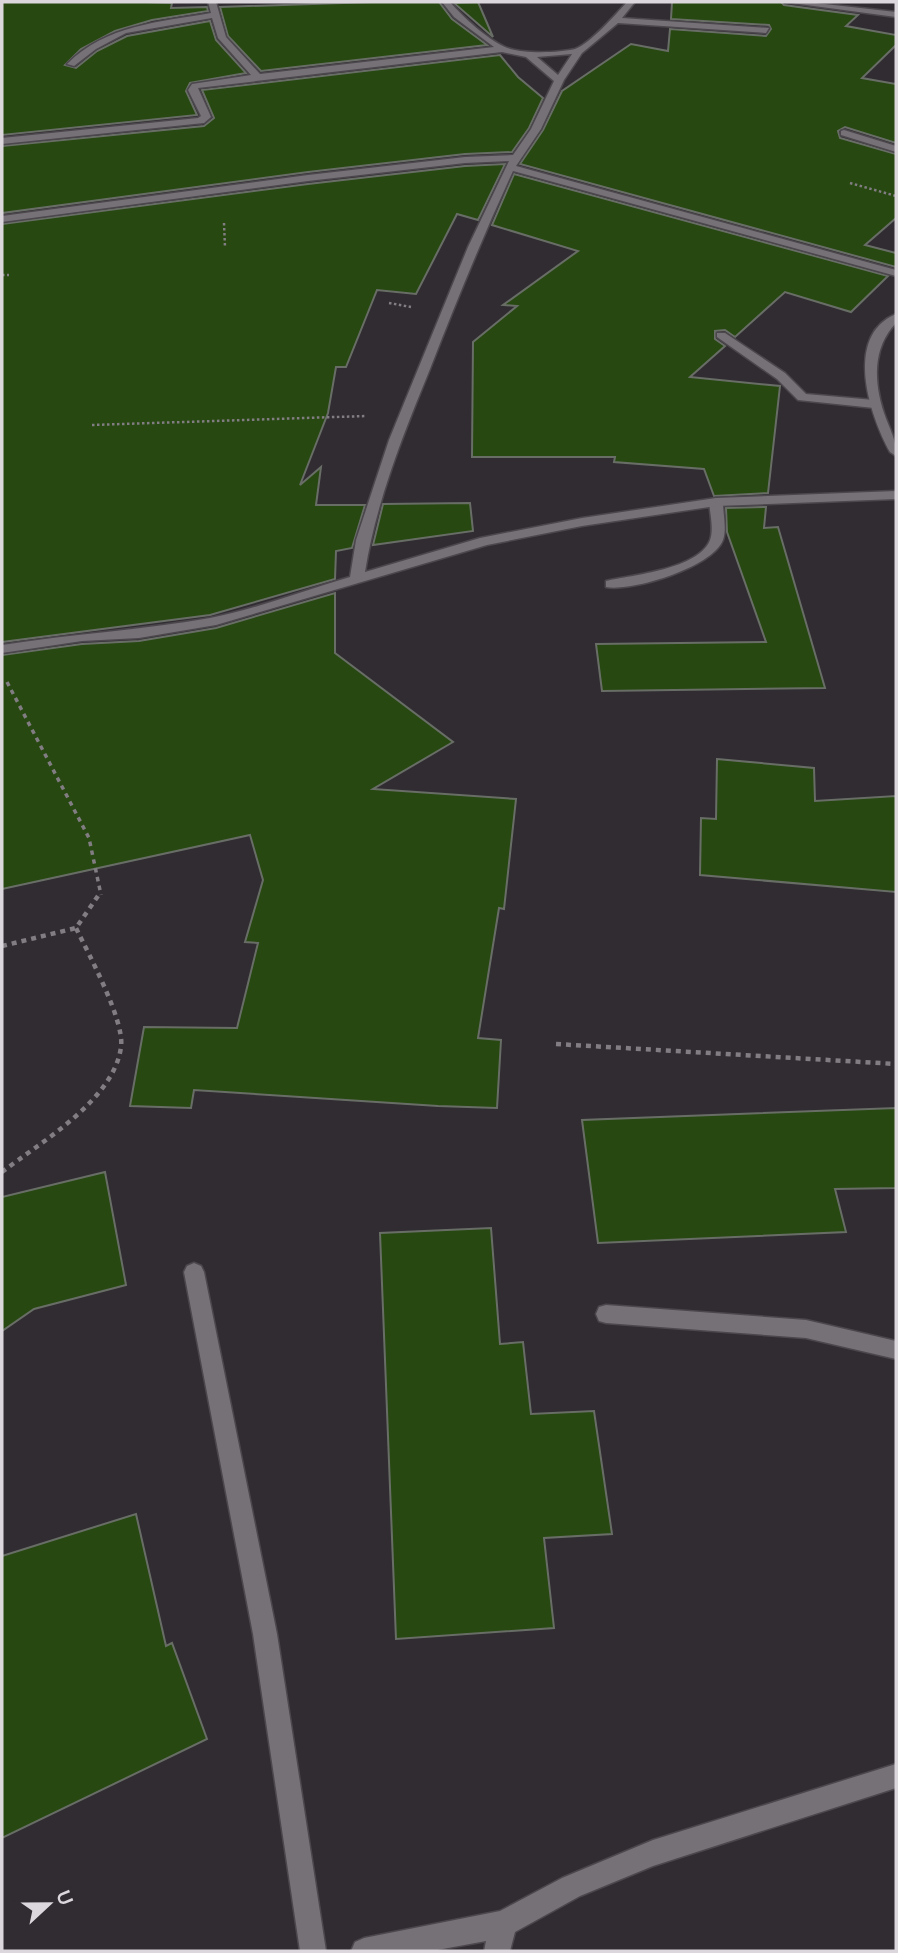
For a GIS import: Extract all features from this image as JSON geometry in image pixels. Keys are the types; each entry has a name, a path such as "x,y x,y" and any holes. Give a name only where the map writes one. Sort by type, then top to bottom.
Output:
{"street":[{"path":"212,2 222,38 258,77"},
{"path":"446,2 457,15 502,49"},
{"path":"357,577 363,540 405,415 473,247 513,163 536,129 559,80 579,51 615,20 631,2"},
{"path":"788,2 896,16"},
{"path":"71,64 93,47 124,31 215,15"},
{"path":"615,20 663,26 720,24 766,30"},
{"path":"2,141 201,121 206,117 195,98 195,86 502,49 529,55 579,51"},
{"path":"529,55 559,80"},
{"path":"844,134 896,149"},
{"path":"2,219 307,178 465,160 513,163 896,273"},
{"path":"896,317 878,338 872,376 874,404 896,452"},
{"path":"721,335 782,376 802,397 874,404"},
{"path":"2,649 82,637 139,634 216,621 485,541 582,522 716,502 896,495"},
{"path":"611,584 644,579 708,555 717,540 716,502"},
{"path":"194,1272 265,1634 313,1951"},
{"path":"606,1314 806,1329 896,1350"},
{"path":"364,1951 504,1924 571,1887 653,1853 896,1776"},
{"path":"496,1951 504,1924"}],"path":[{"path":"850,183 896,196"},
{"path":"2,275 9,275"},
{"path":"92,425 405,415"},
{"path":"2,672 89,838 101,896 76,928 2,946"},
{"path":"2,1172 91,1102 110,1076 122,1045 99,973 76,928"},
{"path":"556,1044 896,1065"}],"building":[{"path":"2,2 145,2 172,3 171,8 207,7 208,11 152,20 115,31 81,49 65,65 76,68 97,51 127,36 210,21 216,40 246,73 190,83 186,91 197,115 2,135"},
{"path":"439,2 452,19 487,45 261,71 228,36 220,7"},
{"path":"478,2 493,37 454,3"},
{"path":"672,2 781,2 784,5 858,15 846,26 896,35 896,45 862,78 896,84 896,143 845,127 838,131 840,138 896,154 896,218 865,245 896,253 896,267 520,164 543,130 562,91 631,44 668,51 670,29 766,36 771,29 769,25 671,19"},
{"path":"500,55 518,77 543,98 529,128 512,152 465,154 308,172 2,213 2,146 204,126 214,118 202,90"},
{"path":"505,164 478,220 457,214 416,294 377,290 346,367 336,367 328,413 300,485 321,467 316,505 365,505 352,548 336,551 335,579 210,615 2,642 2,224 308,184"},
{"path":"514,174 888,276 851,312 785,292 735,337 725,330 715,331 715,339 725,346 690,377 780,386 768,493 714,496 704,469 614,462 615,457 472,457 473,342 517,306 503,305 578,251 492,225"},
{"path":"470,503 473,531 373,545 383,504"},
{"path":"766,507 764,528 778,527 825,688 602,691 596,644 766,642 727,532 726,508"},
{"path":"335,593 335,653 453,742 373,789 516,799 504,909 499,908 478,1038 501,1040 497,1108 194,1090 191,1108 130,1106 144,1027 237,1028 258,943 245,942 263,880 250,835 2,889 2,655 82,644 139,641 216,628"},
{"path":"717,759 814,768 815,801 896,796 896,892 700,875 701,818 716,819"},
{"path":"896,1108 896,1188 835,1189 846,1232 598,1243 582,1120"},
{"path":"105,1172 126,1285 34,1309 2,1331 2,1197"},
{"path":"491,1228 500,1344 523,1342 531,1414 594,1411 612,1534 544,1538 554,1628 396,1639 380,1233"},
{"path":"136,1514 166,1646 172,1643 207,1739 2,1838 2,1556"}]}
